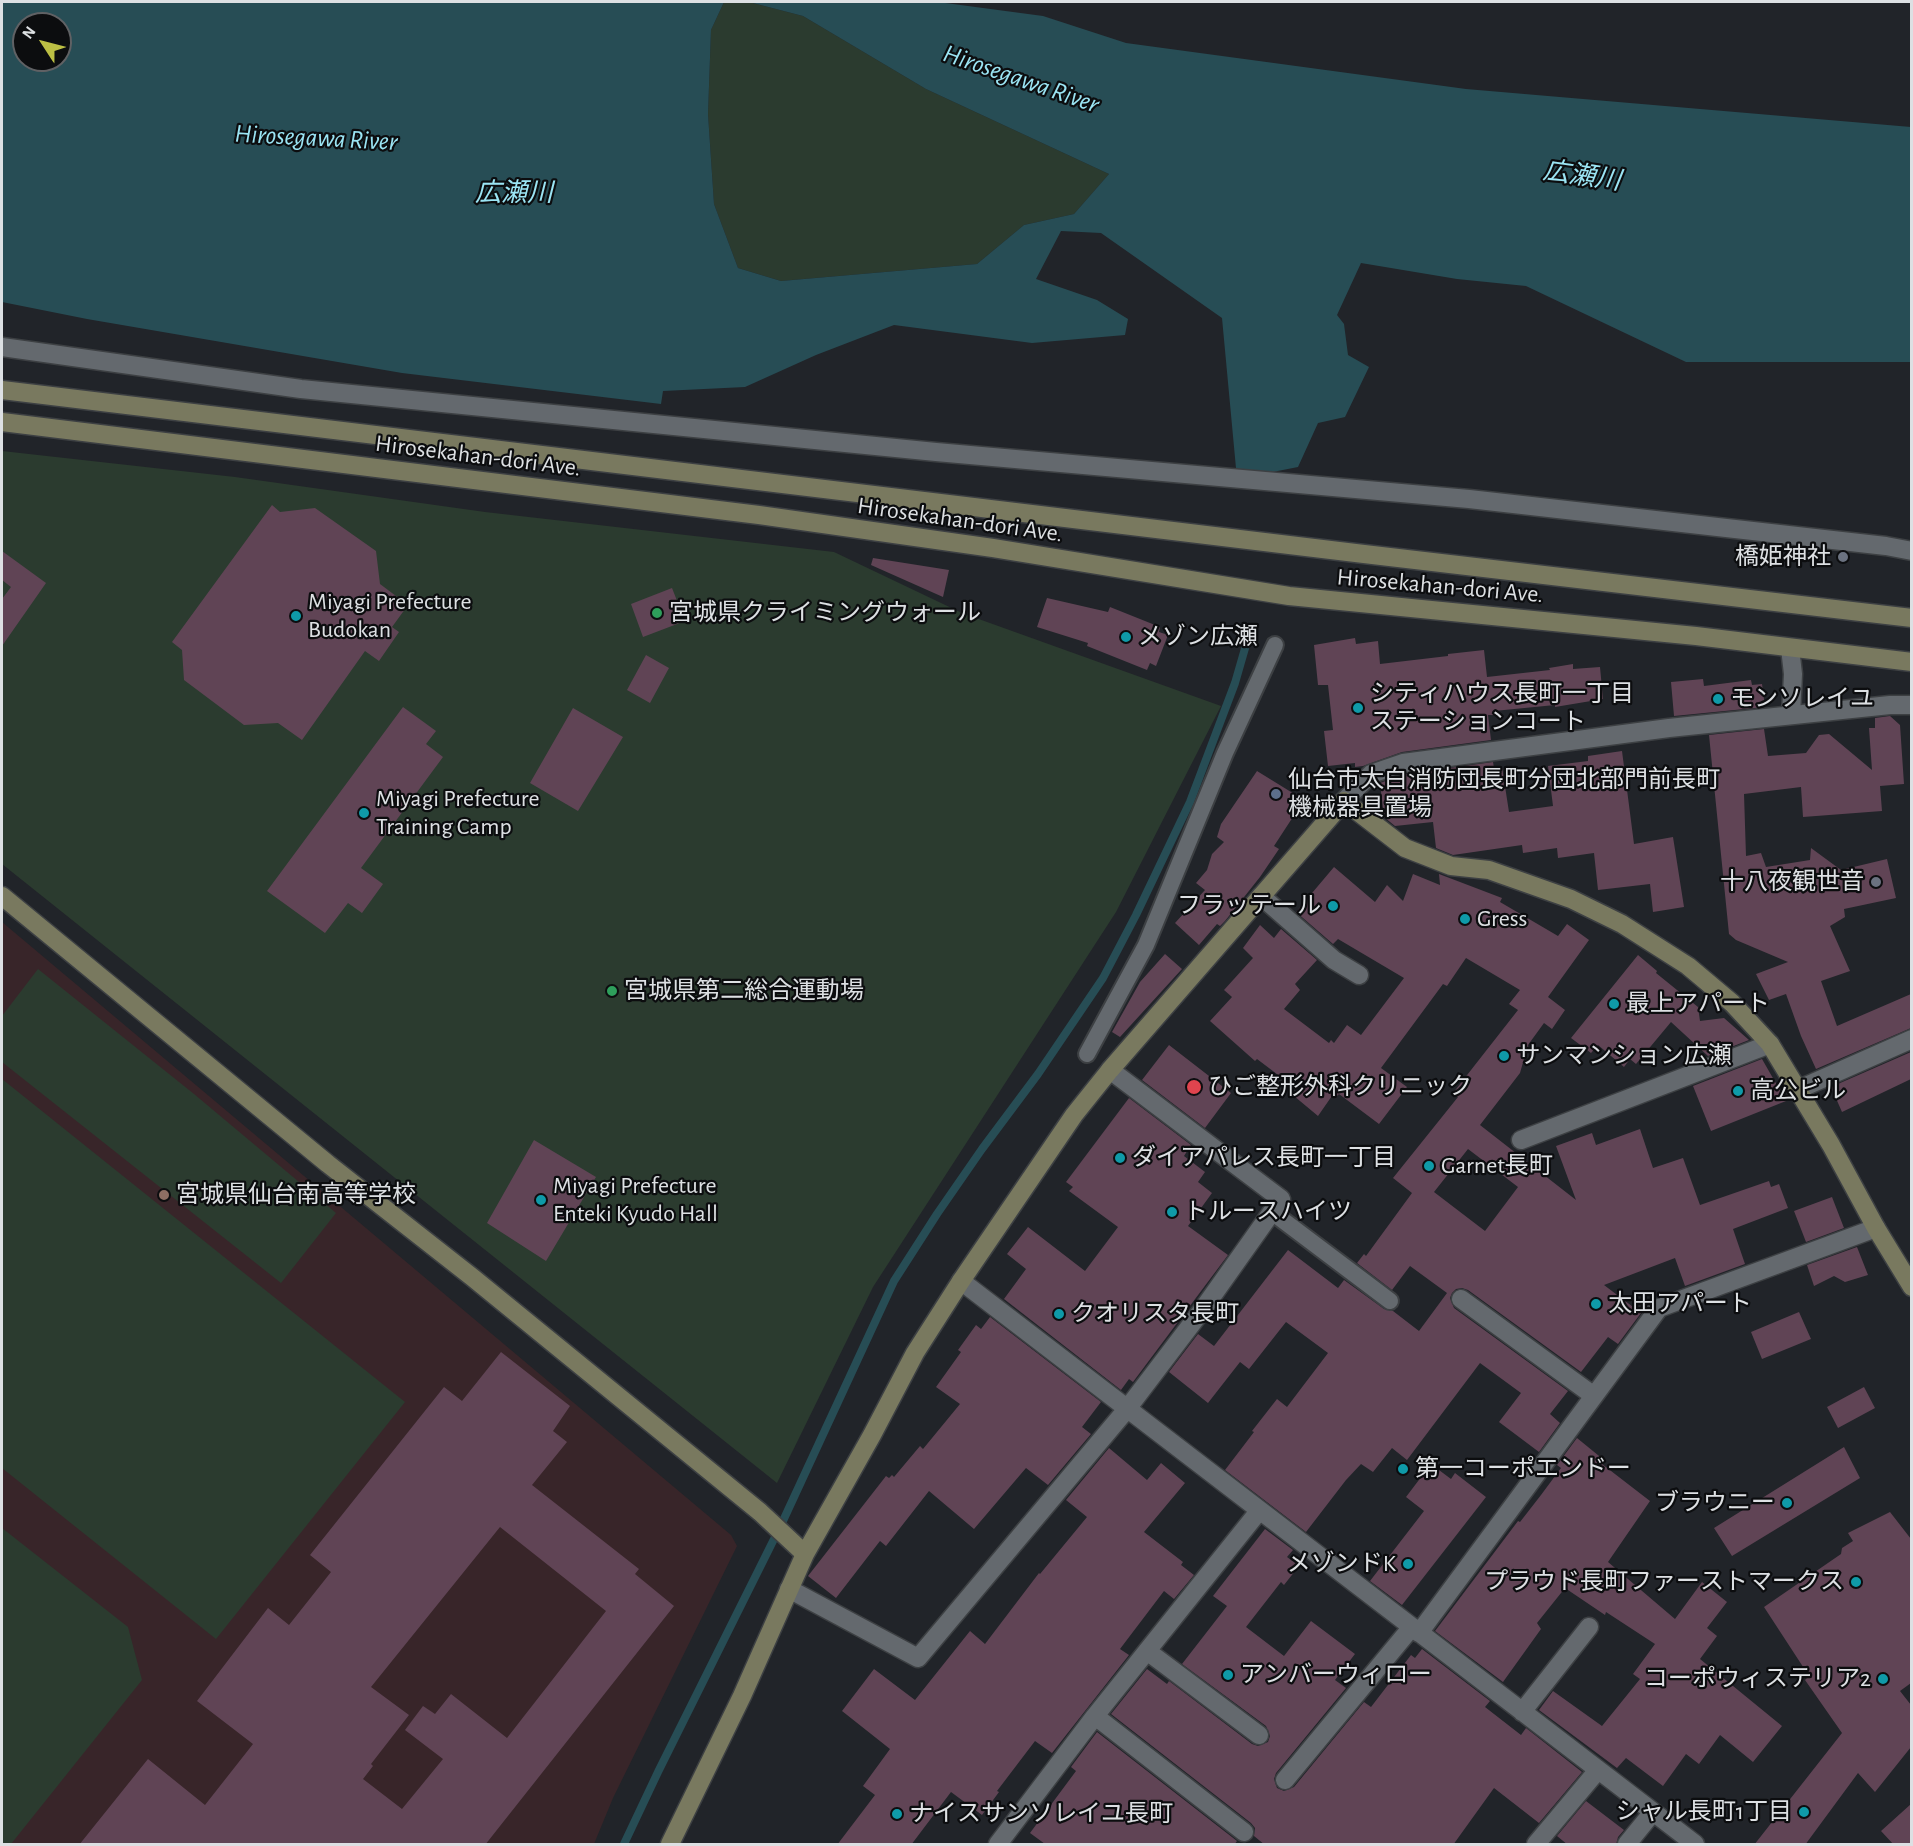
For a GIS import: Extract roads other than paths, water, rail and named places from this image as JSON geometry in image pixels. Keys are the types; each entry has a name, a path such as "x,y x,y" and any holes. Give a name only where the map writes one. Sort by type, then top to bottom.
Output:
{"main road":[{"name":"Hirosekahan-dori Ave.","path":"2,390 1911,618"},
{"name":"Hirosekahan-dori Ave.","path":"2,422 759,515 993,548 1289,596 1548,620 1911,662"},
{"path":"670,1845 742,1696 789,1589 800,1549 872,1435 915,1353 961,1281 1074,1115 1110,1070 1344,801 1405,848 1451,866 1489,870 1530,884 1571,899 1622,924 1688,966 1732,1003 1770,1044 1831,1145 1875,1228 1911,1287"},
{"path":"2,896 328,1164 472,1277 760,1512 800,1549"}],"street":[{"path":"2,347 301,389 936,452 1469,499 1886,546 1911,552"},
{"path":"1790,648 1793,674 1791,715"},
{"path":"1344,801 1371,774 1403,763 1670,728 1890,705 1911,705"},
{"path":"1261,896 1334,960 1359,975"},
{"path":"1797,1089 1911,1039"},
{"path":"1521,1140 1770,1044"},
{"path":"789,1589 918,1658 1127,1409 1203,1309 1281,1198 1110,1070"},
{"path":"1285,1780 1415,1630 1659,1308 1875,1228"},
{"path":"961,1281 1695,1845"},
{"path":"1461,1299 1594,1396"},
{"path":"1003,1843 1095,1716 1259,1511"},
{"path":"1522,1712 1589,1627"},
{"path":"1147,1651 1259,1735"},
{"path":"1095,1716 1244,1832"},
{"path":"1536,1845 1598,1770"},
{"path":"1627,1845 1653,1812"}],"lane":[{"path":"1087,1054 1146,945 1226,753 1275,645"},
{"path":"1272,1212 1390,1301"}],"water":[{"path":"2,2 724,2 711,30 708,114 714,204 738,268 781,281 977,264 1024,225 1074,214 1109,174 926,89 803,16 749,2 938,2 1043,16 1126,43 1466,89 1911,127 1911,362 1686,362 1526,286 1457,279 1361,263 1337,315 1344,324 1348,355 1369,367 1345,417 1318,423 1298,467 1237,479 1222,318 1101,233 1061,231 1036,279 1097,300 1128,319 1125,335 1032,343 894,325 816,355 745,387 663,391 661,404 402,373 87,319 2,302"}],"waterway":[{"path":"624,1844 782,1523 894,1281 937,1214 1038,1074 1103,978 1136,915 1190,802 1235,683 1248,638"}],"place":[{"name":"橋姫神社","path":"1843,557"},
{"name":"宮城県クライミングウォール","path":"657,613"},
{"name":"Miyagi Prefecture Budokan","path":"296,616"},
{"name":"メゾン広瀬","path":"1126,637"},
{"name":"モンソレイユ","path":"1718,699"},
{"name":"シティハウス長町一丁目 ステーションコート","path":"1358,708"},
{"name":"仙台市太白消防団長町分団北部門前長町 機械器具置場","path":"1276,794"},
{"name":"Miyagi Prefecture Training Camp","path":"364,813"},
{"name":"十八夜観世音","path":"1876,882"},
{"name":"フラッテール","path":"1333,906"},
{"name":"Gress","path":"1465,919"},
{"name":"宮城県第二総合運動場","path":"612,991"},
{"name":"最上アパート","path":"1614,1004"},
{"name":"サンマンション広瀬","path":"1504,1056"},
{"name":"ひご整形外科クリニック","path":"1194,1087"},
{"name":"高公ビル","path":"1738,1091"},
{"name":"ダイアパレス長町一丁目","path":"1120,1158"},
{"name":"Garnet長町","path":"1429,1166"},
{"name":"宮城県仙台南高等学校","path":"164,1195"},
{"name":"Miyagi Prefecture Enteki Kyudo Hall","path":"541,1200"},
{"name":"トルースハイツ","path":"1172,1212"},
{"name":"太田アパート","path":"1596,1304"},
{"name":"クオリスタ長町","path":"1059,1314"},
{"name":"第一コーポエンドー","path":"1403,1469"},
{"name":"ブラウニー","path":"1787,1503"},
{"name":"メゾンドK","path":"1408,1564"},
{"name":"プラウド長町ファーストマークス","path":"1856,1582"},
{"name":"アンバーウィロー","path":"1228,1675"},
{"name":"コーポウィステリア2","path":"1883,1679"},
{"name":"シャル長町1丁目","path":"1804,1812"},
{"name":"ナイスサンソレイユ長町","path":"897,1814"}],"water label":[{"name":"Hirosegawa River","path":"1021,79"},
{"name":"Hirosegawa River","path":"316,138"},
{"name":"広瀬川","path":"1582,176"},
{"name":"広瀬川","path":"514,193"}]}
